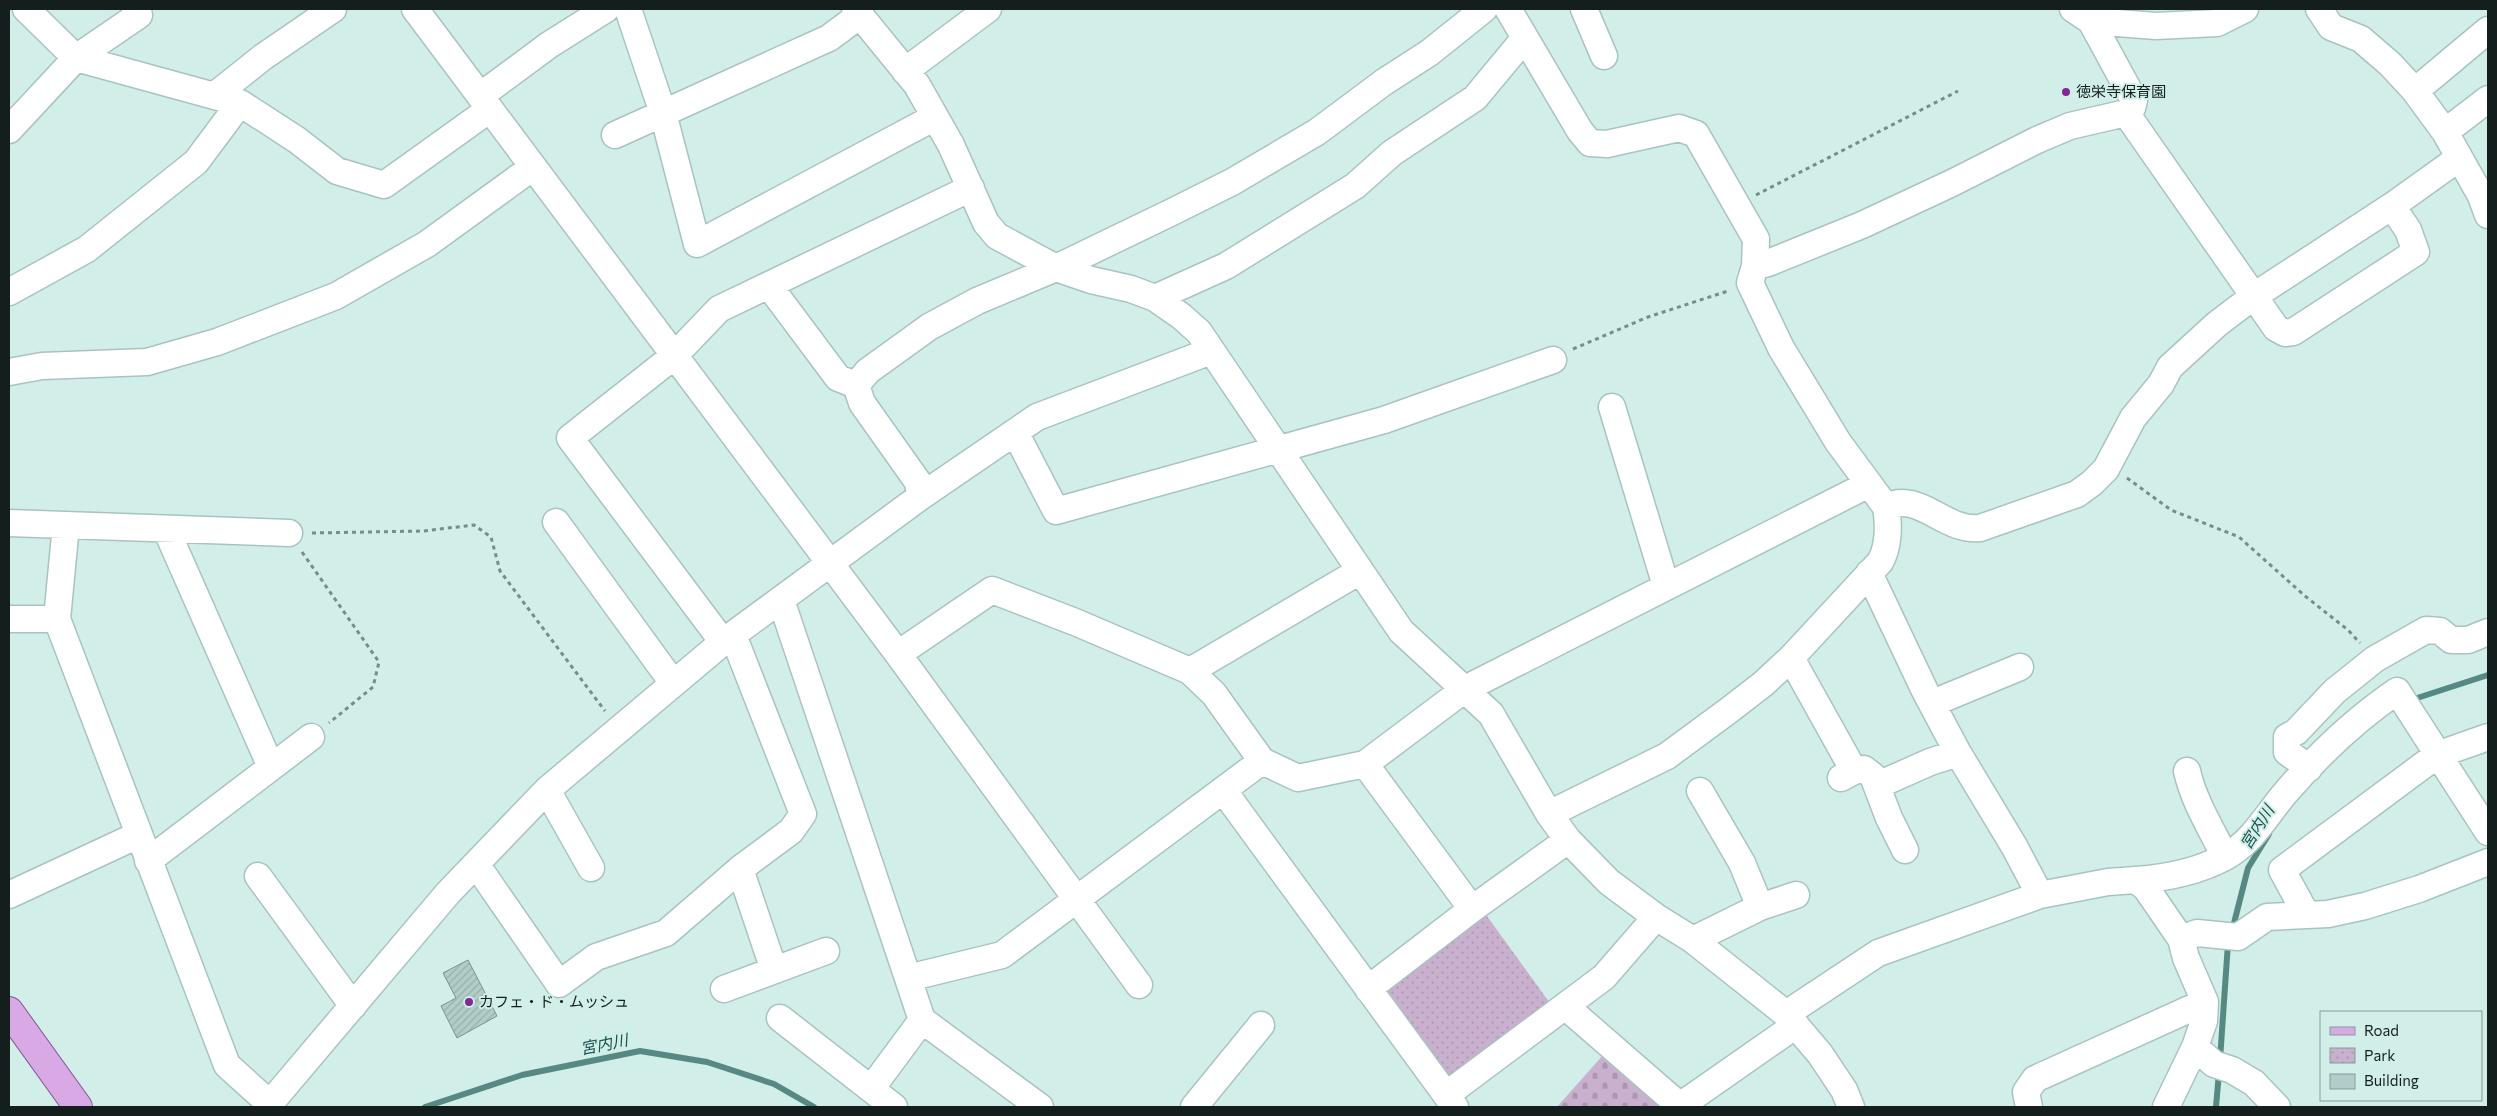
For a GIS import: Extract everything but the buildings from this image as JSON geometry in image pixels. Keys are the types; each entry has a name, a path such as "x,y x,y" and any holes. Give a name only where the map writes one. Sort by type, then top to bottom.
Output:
{"main road":[{"path":"9,1011 78,1107"}],"street":[{"path":"26,9 76,58 240,103 297,140 337,171 384,185 485,103 549,45 606,9"},
{"path":"9,130 76,58 139,14 135,9"},
{"path":"214,96 263,57 333,9"},
{"path":"415,9 898,654 1139,984"},
{"path":"628,9 663,112 697,244 935,117"},
{"path":"856,386 868,371 929,327 977,301 1056,268 1232,182 1317,132 1384,82 1429,53 1484,9"},
{"path":"1508,9 1580,131 1590,143 1607,144 1679,128 1696,134 1738,204 1756,239 1753,275 1781,348 1838,442 1886,507 1888,519 1885,553 1791,658 1763,684 1667,756 1549,814"},
{"path":"1584,9 1604,56"},
{"path":"2082,15 2156,26 2217,23 2245,9"},
{"path":"2319,9 2331,27 2361,39 2390,64 2415,91 2445,132 2481,196 2488,215"},
{"path":"905,71 984,10"},
{"path":"615,135 829,38 857,12 917,85 971,188 986,223 997,236 1056,268 1091,280 1131,289 1155,298 1181,316 1199,332 1401,631 1491,714 1549,814 1568,840 1609,882 1656,917 1693,940 1791,1019 1834,1076 1851,1107"},
{"path":"1753,275 1768,263 1862,224 1952,183 2037,140 2070,126 2126,113 2132,108 2134,100 2082,15"},
{"path":"2415,91 2488,30"},
{"path":"1155,298 1226,266 1355,186 1392,153 1475,98 1524,39"},
{"path":"2445,132 2488,99"},
{"path":"9,292 87,249 196,162 240,103"},
{"path":"2126,113 2276,328 2285,333 2293,332 2416,252 2415,243 2392,206"},
{"path":"1886,507 1897,501 1910,503 1967,529 1980,528 2077,494 2092,484 2106,469 2133,418 2161,384 2170,367 2217,324 2254,296 2392,206 2459,158"},
{"path":"9,372 42,366 147,362 217,342 336,296 427,244 533,167"},
{"path":"476,864 559,984 596,957 666,933 740,869 791,831 802,814 728,638 570,438 674,356 719,309 770,287 971,188"},
{"path":"770,287 838,378 856,386 862,403 918,482 920,497"},
{"path":"66,525 58,619 138,835 227,1065 268,1106 448,893 547,790 728,638 920,497 1037,417 1211,352"},
{"path":"1015,432 1056,511 1277,448 1384,420 1553,360"},
{"path":"1612,407 1666,586"},
{"path":"898,654 992,590 1075,622 1190,671 1214,694 1262,761 1298,778 1365,764 1465,688 1869,484"},
{"path":"556,522 673,684"},
{"path":"9,523 289,533"},
{"path":"166,529 271,767"},
{"path":"1190,671 1360,571"},
{"path":"1869,573 1925,691 1958,753 2014,846 2040,895"},
{"path":"781,600 922,1020 1040,1107"},
{"path":"9,620 58,619"},
{"path":"2309,768 2287,752 2287,738 2296,732 2335,691 2376,659 2426,630 2440,631 2451,640 2468,640 2488,632"},
{"path":"1791,658 1833,730 1847,774 1864,769 1873,776 1889,818 1905,850"},
{"path":"1933,703 2020,667"},
{"path":"1565,1006 1680,1106 1878,953 2040,895 2108,882 2158,878 2204,866 2224,857 2255,834 2287,791 2365,713 2402,699 2488,832"},
{"path":"148,861 311,737"},
{"path":"2306,914 2282,870 2437,755 2488,737"},
{"path":"1878,785 1930,762 1958,753"},
{"path":"908,978 1002,955 1262,761"},
{"path":"1365,764 1472,909"},
{"path":"2187,771 2191,788 2200,809 2224,857"},
{"path":"547,790 591,868"},
{"path":"1223,790 1451,1101 1565,1006 1604,977 1656,917"},
{"path":"1700,791 1742,863 1760,907"},
{"path":"9,894 138,835"},
{"path":"1368,989 1472,909 1568,840"},
{"path":"2181,939 2196,933 2230,936 2267,917 2328,914 2365,906 2418,889 2488,862"},
{"path":"740,869 774,970"},
{"path":"258,876 353,1006"},
{"path":"2136,880 2146,888 2181,939 2186,958 2205,1002 2204,1021 2195,1047 2166,1107"},
{"path":"1693,940 1760,907 1796,895"},
{"path":"724,989 826,951"},
{"path":"2029,1107 2026,1092 2035,1079 2205,1002"},
{"path":"780,1018 894,1107"},
{"path":"871,1089 922,1020"},
{"path":"1204,1103 1261,1025"},
{"path":"2195,1047 2223,1067 2254,1083 2277,1107"}],"path":[{"path":"1738,204 1958,91"},
{"path":"1553,360 1648,317 1753,275"},
{"path":"2106,469 2130,479 2171,510 2239,537 2305,596 2348,630 2376,659"},
{"path":"289,533 423,531 474,525 491,537 500,571 619,729"},
{"path":"289,533 379,662 373,687 311,737"}],"green space":[{"path":"1484,912 1552,1006 1455,1076 1438,1074 1386,1002 1387,982"},
{"path":"1604,1054 1663,1107 1557,1107"}],"waterway":[{"name":"宮内川","path":"2411,700 2488,675"},
{"name":"宮内川","path":"2232,931 2248,868 2269,834"},
{"name":"宮内川","path":"2220,1060 2228,943"},
{"name":"宮内川","path":"425,1107 522,1075 640,1051 707,1062 774,1084 814,1107"},
{"name":"宮内川","path":"2216,1107 2219,1072"}],"place":[{"name":"徳栄寺保育園","path":"2066,92"},
{"name":"カフェ・ド・ムッシュ","path":"469,1002"}]}
